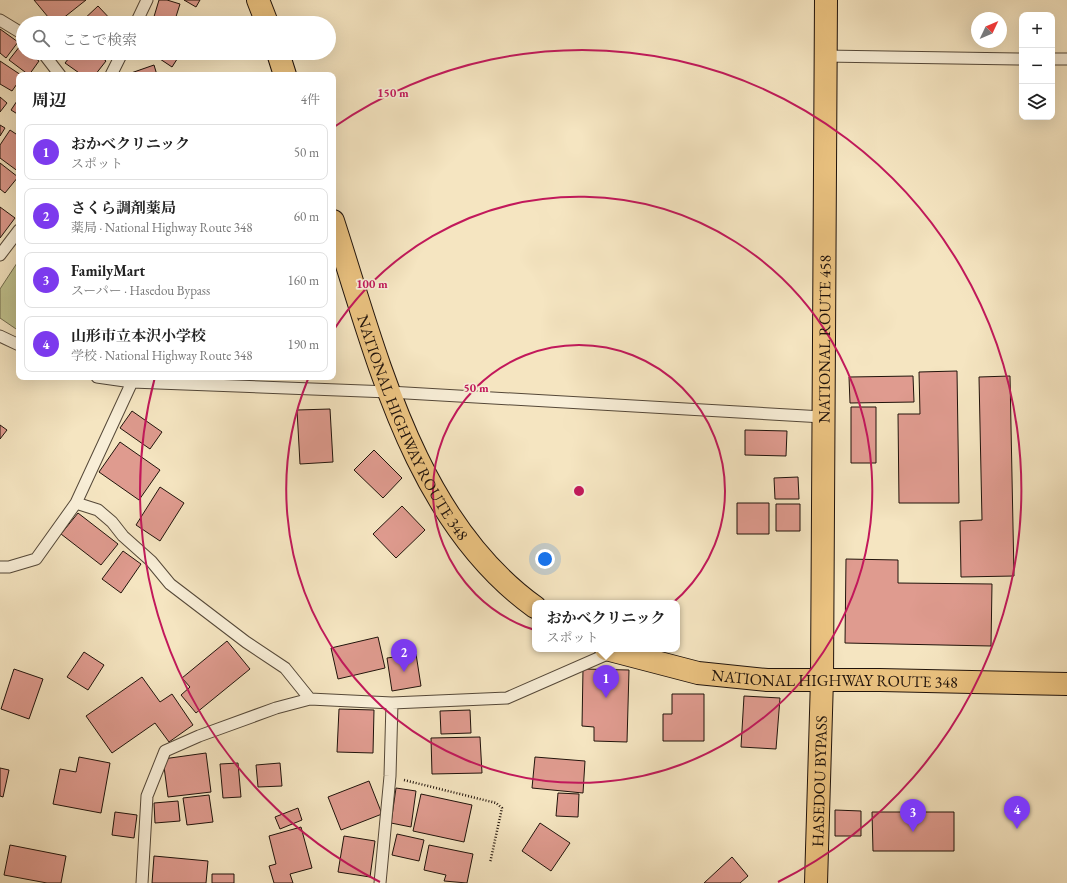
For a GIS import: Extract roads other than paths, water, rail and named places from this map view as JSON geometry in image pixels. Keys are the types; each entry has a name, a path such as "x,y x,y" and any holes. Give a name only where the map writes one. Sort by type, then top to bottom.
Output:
{"highway":[{"path":"258,0 264,16"},
{"name":"NATIONAL ROUTE 458","path":"822,679 824,56 826,0"},
{"path":"280,60 284,72"},
{"name":"NATIONAL HIGHWAY ROUTE 348","path":"336,230 389,392 414,451 439,501 474,552 516,594 532,605"},
{"name":"NATIONAL HIGHWAY ROUTE 348","path":"617,652 698,673 767,680 822,679 1067,684"},
{"name":"HASEDOU BYPASS","path":"816,883 822,679"}],"lane":[{"path":"139,16 147,0"},
{"path":"0,20 16,30"},
{"path":"824,56 1019,59"},
{"path":"1055,59 1067,59"},
{"path":"48,60 58,72"},
{"path":"112,72 118,60"},
{"path":"0,255 16,234"},
{"path":"0,336 16,344"},
{"path":"118,380 132,382 389,392 823,416"},
{"path":"0,567 9,567 36,559 76,503 132,382"},
{"path":"76,503 98,510 108,518 123,536 151,561 170,584 246,642 285,668 310,699"},
{"path":"142,883 147,796 165,751 199,736 276,708 310,699 392,703 507,698 605,652"},
{"path":"380,883 390,776 392,703"}],"place":[{"name":"さくら調剤薬局","path":"404,672"},
{"name":"おかべクリニック","path":"606,698"},
{"name":"山形市立本沢小学校","path":"1017,829"},
{"name":"FamilyMart","path":"913,832"}]}
